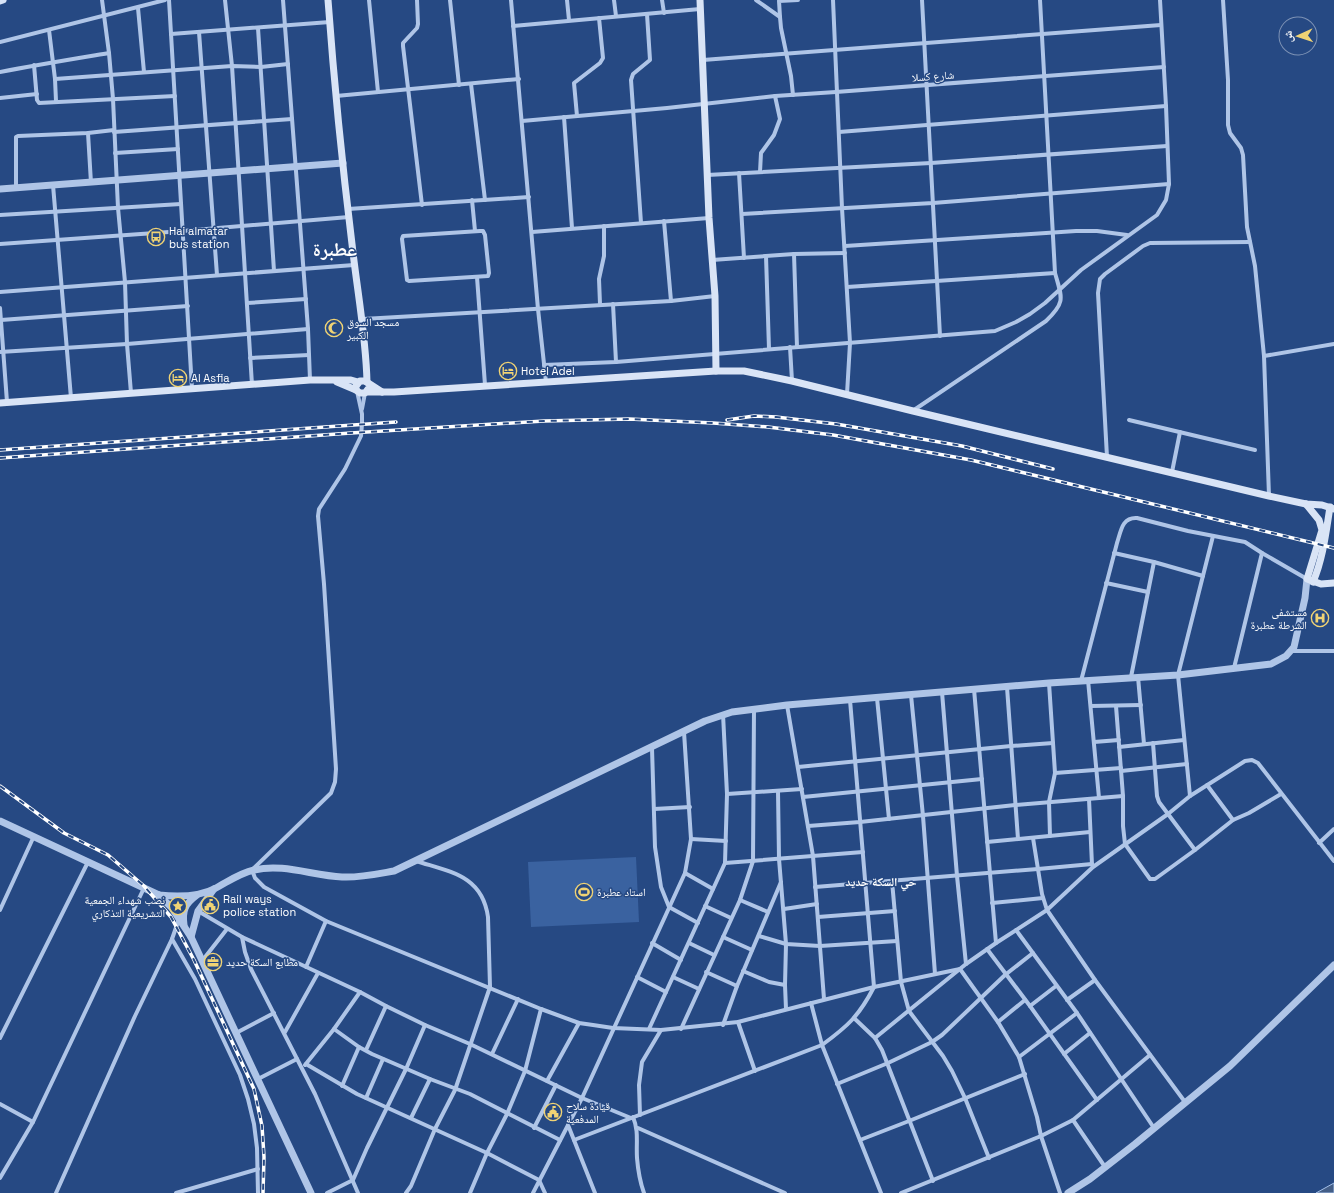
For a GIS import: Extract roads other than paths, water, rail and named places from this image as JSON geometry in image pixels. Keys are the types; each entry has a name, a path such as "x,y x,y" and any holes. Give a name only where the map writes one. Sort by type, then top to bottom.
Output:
{"main road":[{"path":"328,0 343,163 354,265 362,319 365,360 364,386"},
{"path":"700,0 711,260 715,296 716,371"},
{"path":"4,402 310,380 351,380 382,392 716,371 744,371 847,394 1269,496 1332,508 1318,566 1310,581"},
{"path":"335,381 357,390 356,386 364,386"},
{"path":"1306,504 1319,520 1322,530 1310,581"},
{"path":"1310,581 1321,584 1334,583"}],"street":[{"path":"102,0 111,75 118,208 125,282 127,344 131,393"},
{"path":"0,42 165,0"},
{"path":"169,0 192,389"},
{"path":"226,0 243,226 252,384"},
{"path":"283,0 306,299 310,380"},
{"path":"369,0 378,92"},
{"path":"417,0 417,28 406,40 403,46 422,204"},
{"path":"450,0 459,85"},
{"path":"511,0 538,309 546,382"},
{"path":"567,0 569,20"},
{"path":"614,0 616,16"},
{"path":"662,0 664,13"},
{"path":"756,0 780,17"},
{"path":"793,95 791,76 781,28 779,0 798,0"},
{"path":"833,0 836,92 850,343 847,394"},
{"path":"922,0 940,336"},
{"path":"913,411 1046,322 1058,310 1060,305 1060,290 1055,273 1040,0"},
{"path":"544,365 616,362 769,348 940,336 999,330 1030,314 1060,290 1081,270 1160,212 1166,200 1169,184 1160,0"},
{"path":"1223,0 1228,80 1228,126 1230,133 1241,148 1243,155 1245,210 1255,266 1264,356 1269,496"},
{"path":"138,8 144,72"},
{"path":"514,26 569,20 700,10"},
{"path":"641,223 631,77 650,60 647,14"},
{"path":"577,116 574,83 600,63 603,58 599,18"},
{"path":"171,34 330,22"},
{"path":"702,60 1161,25"},
{"path":"258,28 274,271"},
{"path":"49,30 55,79 56,102"},
{"path":"200,32 217,275"},
{"path":"0,72 109,53"},
{"path":"55,79 232,66 261,67 288,64"},
{"path":"34,65 37,100 39,103 112,98 175,96"},
{"name":"شارع كسلا","path":"522,121 775,96 927,86 1164,67"},
{"path":"336,96 519,79"},
{"path":"470,84 484,200"},
{"path":"0,98 37,94"},
{"path":"760,172 761,153 774,135 780,119 775,96"},
{"path":"839,132 1166,106"},
{"path":"564,117 572,228"},
{"path":"16,188 16,137 18,136 177,128 292,119"},
{"path":"88,133 92,182"},
{"path":"707,174 931,163 1167,146"},
{"path":"115,153 178,149"},
{"path":"0,189 343,163"},
{"path":"739,173 744,258"},
{"path":"742,214 933,203 1169,184"},
{"path":"53,185 71,398"},
{"path":"348,209 529,197"},
{"path":"472,200 475,231"},
{"path":"0,215 181,204"},
{"path":"0,244 213,229 349,217"},
{"path":"532,232 709,218"},
{"path":"664,221 671,301"},
{"path":"600,304 599,279 604,256 604,226"},
{"path":"480,230 484,233 489,273 488,276 477,277 407,281 402,239 405,236 480,230"},
{"path":"845,246 1076,231 1097,231 1128,235"},
{"path":"1107,457 1098,293 1100,279 1143,246 1150,243 1250,242"},
{"path":"711,260 794,254 845,253"},
{"path":"794,254 797,347"},
{"path":"766,256 769,348"},
{"path":"0,292 246,272 303,270 354,265"},
{"path":"847,287 1055,273"},
{"path":"477,277 485,385"},
{"path":"362,319 671,301 715,296"},
{"path":"247,303 306,299"},
{"path":"613,304 616,362"},
{"path":"1,320 188,306"},
{"path":"0,308 4,402"},
{"path":"2,351 127,344 308,329"},
{"path":"1264,356 1334,344"},
{"path":"790,347 792,381"},
{"path":"250,358 309,355"},
{"path":"252,870 331,793 335,782 335,755 318,516 319,509 345,469 360,436 364,386"},
{"path":"357,390 362,414"},
{"path":"1129,420 1256,450"},
{"path":"1172,472 1180,432"},
{"path":"0,821 159,895 184,896 199,893 214,889 242,873 263,868 281,868 341,877 352,877 394,871 652,748 704,721 723,714 754,708 1085,680 1178,675 1271,664 1286,656 1296,642 1310,581 1245,542 1131,518 1127,519 1122,526 1114,552 1085,680 1090,706 1099,798"},
{"path":"1190,796 1178,675 1213,536"},
{"path":"1114,552 1203,576"},
{"path":"1234,669 1262,553"},
{"path":"1144,744 1141,704 1135,677 1154,562"},
{"path":"1106,583 1148,592"},
{"path":"1291,651 1334,651"},
{"path":"1049,683 1055,773 1049,802 1050,836"},
{"path":"1007,687 1018,839"},
{"path":"974,689 996,943"},
{"path":"942,692 957,876 966,964"},
{"path":"911,695 923,816 935,974"},
{"path":"877,698 889,819"},
{"path":"574,1140 822,1045 838,1034 854,1019 866,1002 874,987 850,700"},
{"path":"1090,706 1141,704"},
{"path":"787,705 813,856 824,999"},
{"path":"1116,706 1125,844 1148,878 1152,880 1195,850 1233,820 1256,810 1281,794"},
{"path":"681,1029 740,900 753,861 754,708"},
{"path":"649,1029 725,863 727,794 723,714"},
{"path":"534,1193 539,1180 582,1098 685,873 692,840 684,732"},
{"path":"1094,742 1118,740"},
{"path":"1119,747 1184,740"},
{"path":"798,767 1053,743"},
{"path":"1153,743 1157,796 1168,814 1195,850"},
{"path":"652,748 655,847 658,876 669,907 698,923"},
{"path":"875,1038 966,964 1047,910 1092,866 1168,814 1190,796 1245,761 1252,760 1258,763 1319,843 1332,855 1334,861"},
{"path":"1055,773 1155,768 1187,764"},
{"path":"803,797 920,786 982,778"},
{"path":"1207,785 1233,820"},
{"path":"727,794 802,790"},
{"path":"778,791 779,859 786,944 786,1009"},
{"path":"808,826 923,816 1015,805 1123,796"},
{"path":"1089,799 1092,866"},
{"path":"654,808 690,807"},
{"path":"1319,843 1334,829"},
{"path":"987,842 1090,832"},
{"path":"0,910 34,836"},
{"path":"1033,838 1043,898 1047,910 1095,980 1185,1102"},
{"path":"692,840 726,841"},
{"path":"725,863 863,852"},
{"path":"406,1193 411,1186 435,1129 455,1090 490,988 488,917 487,908 480,894 466,878 415,861"},
{"path":"0,1038 88,862"},
{"path":"816,886 1092,866"},
{"path":"252,870 255,878 264,886 326,921 541,1009 579,1022 613,1028 661,1030 723,1025 874,987 960,969"},
{"path":"685,873 713,889"},
{"path":"892,881 901,982 909,1011 943,1056 965,1098 989,1158"},
{"path":"723,1025 743,971 781,882"},
{"path":"0,1178 2,1172 33,1122 144,888"},
{"path":"191,937 198,911 214,889"},
{"path":"184,926 183,916 186,904 199,893"},
{"path":"159,895 179,918 191,937 311,1193"},
{"path":"992,903 1043,898"},
{"path":"740,900 768,912"},
{"path":"784,909 817,904"},
{"path":"705,906 731,918"},
{"path":"818,917 895,910"},
{"path":"198,911 242,937 360,992 425,1025 492,1054 582,1098 632,1118 638,1128 638,1170 644,1193"},
{"path":"56,1193 134,1016 172,939 179,918"},
{"path":"306,967 326,921"},
{"path":"202,961 227,929"},
{"path":"1016,930 1077,1013 1154,1128"},
{"path":"759,936 786,944 820,946 897,941"},
{"path":"242,937 251,969 285,1032 315,1094 358,1193"},
{"path":"723,937 752,950"},
{"path":"172,939 195,979 240,1075 254,1124 258,1169 258,1193"},
{"path":"652,943 681,960"},
{"path":"689,943 714,955"},
{"path":"987,949 1005,975 1026,1000 1097,1100"},
{"path":"837,1084 888,1063 932,1042 942,1035 1005,975 1033,953"},
{"path":"1068,1193 1090,1179 1230,1066 1334,965"},
{"path":"960,969 998,1022 1019,1057 1038,1117 1041,1136 1060,1193"},
{"path":"743,971 769,982 785,985"},
{"path":"706,972 737,986"},
{"path":"285,1032 318,973"},
{"path":"637,977 666,992"},
{"path":"673,977 698,989"},
{"path":"1067,1000 1095,980"},
{"path":"1030,1006 1056,986"},
{"path":"303,1069 360,992"},
{"path":"492,1054 518,999"},
{"path":"998,1022 1026,1000"},
{"path":"811,1003 822,1045 881,1193"},
{"path":"366,1050 386,1006"},
{"path":"470,1193 487,1153 507,1114 525,1071 541,1009"},
{"path":"236,1033 274,1013"},
{"path":"1019,1057 1050,1035 1077,1013"},
{"path":"854,1019 875,1038 888,1063 909,1121 933,1180"},
{"path":"547,1081 579,1022"},
{"path":"738,1022 756,1071"},
{"path":"327,1193 353,1180 367,1148 388,1108 425,1025"},
{"path":"334,1029 360,1047 383,1059 430,1080 470,1094 560,1140"},
{"path":"640,1115 638,1085 642,1062 661,1030"},
{"path":"1064,1054 1090,1033"},
{"path":"342,1086 360,1047"},
{"path":"901,1193 1041,1136 1073,1120 1150,1055"},
{"path":"258,1080 297,1059"},
{"path":"366,1098 383,1059"},
{"path":"306,1064 342,1086 366,1098 487,1153 539,1180 545,1193"},
{"path":"860,1140 1025,1074"},
{"path":"411,1118 430,1080"},
{"path":"534,1128 556,1085"},
{"path":"0,1104 33,1122"},
{"path":"1073,1120 1105,1167"},
{"path":"568,1125 595,1193"},
{"path":"638,1128 785,1193"},
{"path":"176,1193 258,1169"}],"railway":[{"path":"727,420 754,416 836,424 962,446 1053,469"},
{"path":"0,458 544,421 629,419 713,423 768,427 833,435 971,460 1334,548"},
{"path":"0,450 396,422"},
{"path":"0,786 64,833 108,855 144,886 171,917 194,960 254,1089 262,1126 264,1157 263,1193"}],"place":[{"name":"Hai almatar bus station","path":"156,237"},
{"name":"مسجد السوق الكبير","path":"334,328"},
{"name":"Hotel Adel","path":"508,371"},
{"name":"Al Asfia","path":"178,378"},
{"name":"مستشفى الشرطة عطبرة","path":"1320,618"},
{"name":"استاد عطبرة","path":"584,892"},
{"name":"Rail ways police station","path":"210,905"},
{"name":"نصب شهداء الجمعية التشريعية التذكاري","path":"178,906"},
{"name":"مطابع السكة حديد","path":"213,962"},
{"name":"قيادة سلاح المدفعية","path":"553,1112"}],"district":[{"name":"عطبرة","path":"335,249"},
{"name":"حي السكة حديد","path":"881,882"}]}
